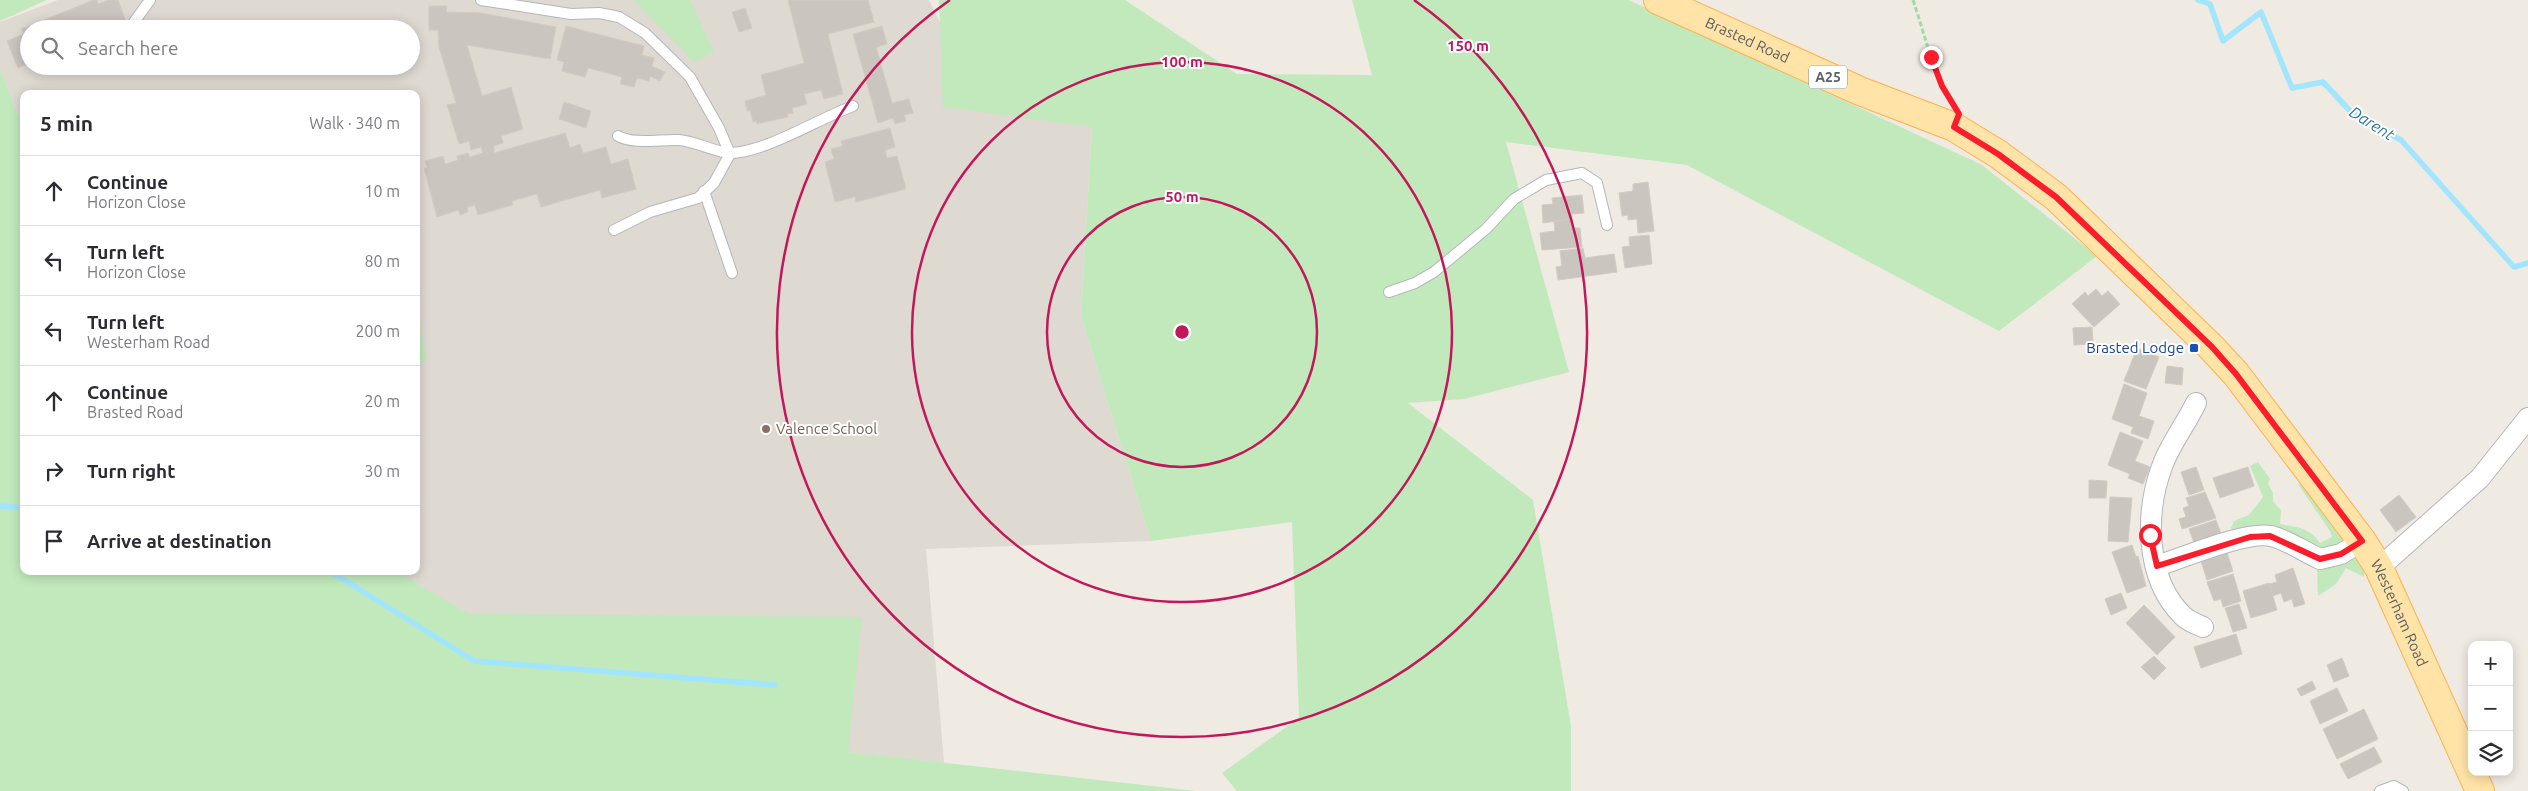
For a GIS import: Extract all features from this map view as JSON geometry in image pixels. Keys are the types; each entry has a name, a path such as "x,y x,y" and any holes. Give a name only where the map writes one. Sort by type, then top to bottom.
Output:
{"main road":[{"name":"Brasted Road","path":"1658,0 1860,91 1954,127 1998,154"},
{"name":"Westerham Road","path":"1998,154 2056,197 2212,347 2236,374 2362,541 2379,568 2480,791"}],"street":[{"path":"2196,403 2164,462 2153,493 2150,535 2162,587 2183,616 2203,627"},
{"path":"2379,568 2480,478 2528,418"},
{"path":"2157,566 2250,537 2270,536 2320,559 2341,554 2362,541"}],"lane":[{"path":"136,20 150,0"},
{"path":"481,0 571,14 599,13 618,17 638,29 690,78 719,128 730,154"},
{"path":"618,136 640,140 699,143 730,154 762,148 853,106"},
{"path":"614,230 650,212 698,198 714,183 730,154"},
{"path":"1389,292 1416,283 1434,272 1486,229 1514,199 1546,180 1582,173 1598,183 1607,225"},
{"path":"704,191 732,273"},
{"path":"2380,791 2394,786 2403,791"}],"path":[{"path":"1912,0 1939,79 1959,114 1954,127"}],"shaded area":[{"name":"Valence School","path":"58,0 929,0 947,37 1092,127 1081,316 1151,541 926,549 944,763 642,729 399,575 420,575 420,90 20,90 19,117 0,69 0,22"}],"green space":[{"path":"0,0 47,0 0,21"},
{"path":"634,0 690,0 714,52 694,62"},
{"path":"939,0 1125,0 1237,74 1372,75 1352,0 1629,0 1982,165 2097,256 1999,331 1687,165 1506,142 1569,372 1464,399 1408,403 1533,500 1571,726 1571,791 1237,791 1222,773 1299,718 1292,522 1151,541 1081,316 1092,127 943,107"},
{"path":"0,69 20,117 20,575 402,575 469,614 862,617 848,752 1196,791 0,791"},
{"path":"420,329 426,358 420,364"},
{"path":"2258,462 2270,479 2268,484 2273,493 2273,502 2281,510 2280,524 2307,531 2320,543 2332,537 2330,531 2298,484 2307,485 2338,527 2342,539 2338,544 2331,550 2234,534 2231,528 2234,521 2249,515 2263,497 2250,466"},
{"path":"2357,558 2365,564 2364,577 2346,568 2336,584 2318,596 2317,567 2336,566"}],"building":[{"path":"94,0 97,0 98,4 109,0 118,0 126,20 44,20"},
{"path":"788,0 868,0 874,22 828,34 843,94 824,99 821,90 804,94 807,104 792,108 793,113 787,114 788,117 757,124 756,121 753,122 750,110 747,111 745,101 766,95 761,75 804,63"},
{"path":"429,6 447,6 446,12 481,13 556,27 550,59 467,45 482,96 511,87 523,129 501,136 503,143 494,146 494,153 565,133 570,148 580,144 583,153 606,147 611,164 628,159 636,189 602,198 600,190 541,207 537,194 512,201 513,205 478,215 475,205 467,207 468,212 460,215 458,210 437,217 424,168 427,168 425,161 443,156 445,164 458,160 457,156 468,153 470,157 483,153 481,147 471,150 469,141 459,144 447,105 456,103 439,47 438,30 429,30"},
{"path":"745,8 752,28 739,32 732,12"},
{"path":"566,26 644,46 642,55 654,58 652,66 665,72 660,81 650,76 649,81 637,78 634,87 620,84 622,77 588,68 585,77 562,71 564,62 557,60"},
{"path":"882,26 887,44 876,47 892,103 909,99 913,113 904,115 906,121 895,124 893,118 878,123 853,34"},
{"path":"20,36 20,67 18,68 7,41"},
{"path":"564,102 591,111 586,128 559,119"},
{"path":"890,128 895,147 885,150 887,158 897,156 906,189 856,202 855,197 835,202 825,162 834,159 831,149 843,146 841,141"},
{"path":"1648,182 1654,231 1638,233 1637,219 1628,220 1628,215 1622,216 1619,193 1633,191 1633,184"},
{"path":"1582,195 1584,213 1572,214 1572,219 1543,223 1542,205 1553,204 1552,198"},
{"path":"1572,219 1573,228 1580,228 1582,247 1542,250 1540,233 1555,231 1554,222"},
{"path":"1649,235 1652,264 1625,268 1622,247 1630,246 1629,237"},
{"path":"1583,248 1585,258 1614,254 1617,272 1558,280 1556,267 1562,266 1560,251"},
{"path":"2096,289 2102,296 2108,291 2120,304 2094,327 2072,304 2085,292 2088,296"},
{"path":"2092,327 2093,344 2074,345 2073,328"},
{"path":"2137,348 2159,357 2146,389 2124,381"},
{"path":"2167,366 2183,368 2182,385 2165,383"},
{"path":"2124,384 2147,393 2139,416 2154,421 2148,439 2131,433 2133,427 2112,419"},
{"path":"2120,432 2143,441 2135,461 2150,467 2143,484 2128,478 2130,474 2108,465"},
{"path":"2196,467 2204,490 2189,495 2181,472"},
{"path":"2248,467 2254,486 2220,498 2213,478"},
{"path":"2089,480 2107,481 2106,498 2089,498"},
{"path":"2205,492 2216,518 2182,529 2179,519 2186,517 2183,508 2189,506 2186,498"},
{"path":"2399,495 2416,517 2396,532 2380,510"},
{"path":"2110,497 2132,498 2128,542 2108,541"},
{"path":"2216,520 2223,539 2196,548 2189,529"},
{"path":"2132,545 2136,557 2138,556 2146,586 2127,593 2112,552"},
{"path":"2227,553 2233,571 2207,580 2201,561"},
{"path":"2293,568 2305,604 2294,607 2292,599 2284,602 2281,593 2273,596 2269,584 2277,582 2275,575"},
{"path":"2233,574 2241,601 2223,607 2221,599 2214,601 2207,582"},
{"path":"2269,583 2277,610 2251,618 2243,591"},
{"path":"2121,593 2127,608 2111,615 2105,599"},
{"path":"2239,604 2247,628 2233,632 2225,608"},
{"path":"2144,605 2175,637 2157,655 2126,623"},
{"path":"2236,634 2242,654 2201,668 2194,647"},
{"path":"2154,656 2166,668 2154,680 2141,667"},
{"path":"2342,658 2349,676 2334,682 2327,665"},
{"path":"2312,681 2316,689 2301,696 2297,689"},
{"path":"2337,688 2348,711 2320,724 2310,701"},
{"path":"2364,709 2378,739 2337,759 2323,729"},
{"path":"2374,747 2382,762 2348,779 2340,764"}],"waterway":[{"name":"Darent","path":"2198,0 2210,4 2223,41 2261,12 2292,88 2323,82 2353,114 2401,140 2514,267 2528,263"},
{"path":"0,506 20,508"},
{"path":"336,575 474,661 775,685"}],"place":[{"name":"Brasted Lodge","path":"2194,348"},
{"name":"Valence School","path":"766,429"}],"route":[{"path":"1931,57 1942,86 1959,114 1954,127 1998,154 2056,197 2212,347 2236,374 2340,509 2362,541 2341,554 2328,559 2320,559 2285,541 2270,536 2250,537 2157,566 2150,535"}]}
